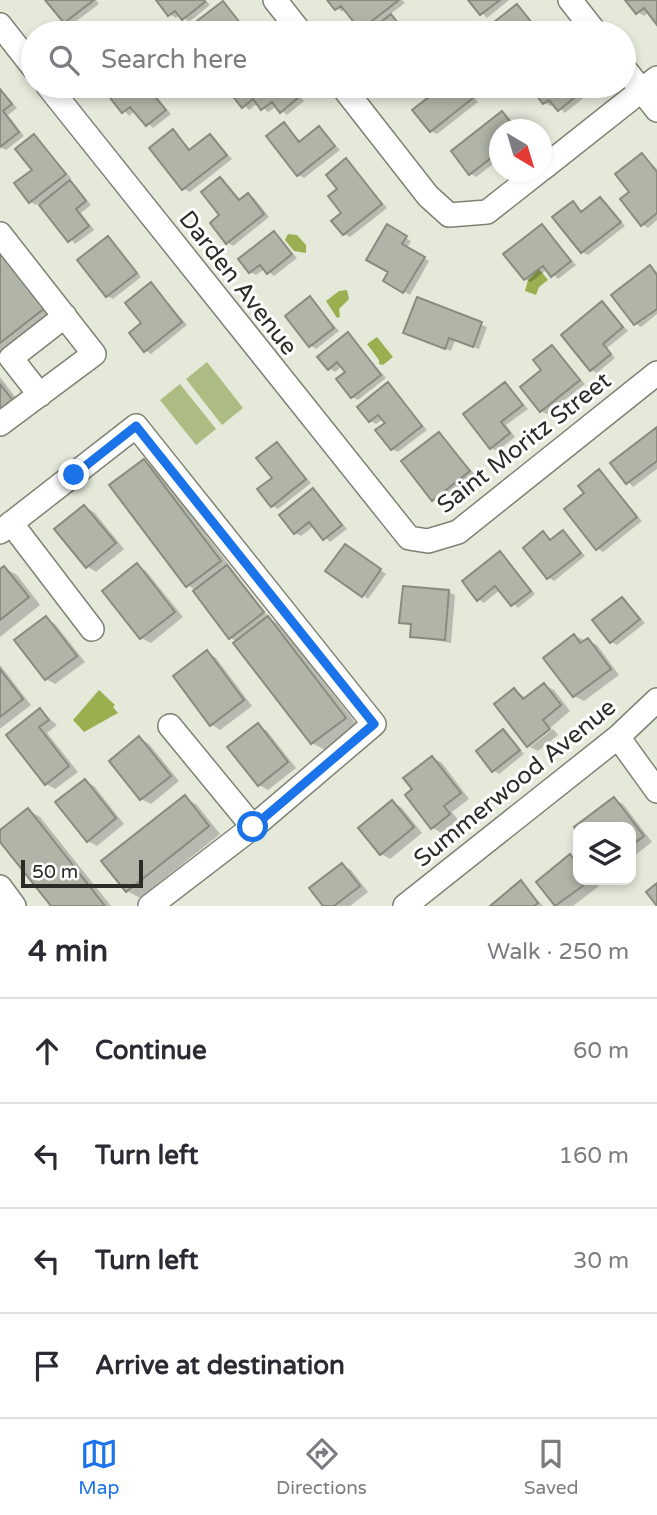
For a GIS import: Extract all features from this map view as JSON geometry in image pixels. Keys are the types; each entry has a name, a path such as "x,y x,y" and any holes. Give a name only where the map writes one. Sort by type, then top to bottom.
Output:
{"street":[{"path":"275,0 292,21"},
{"path":"569,0 586,21"},
{"path":"0,25 21,52"},
{"path":"649,84 657,110"},
{"name":"Darden Avenue","path":"58,98 387,513"},
{"path":"351,98 428,196 449,215 487,212 525,182"},
{"path":"552,161 631,98"},
{"path":"0,234 94,354 0,424"},
{"path":"40,394 11,358 65,316"},
{"name":"Saint Moritz Street","path":"387,513 409,538 428,541 458,532 657,373"},
{"path":"92,629 6,528 136,426 374,724 253,827 150,906"},
{"name":"Summerwood Avenue","path":"405,906 618,737 657,700"},
{"path":"170,726 253,827"},
{"path":"618,737 657,791"},
{"path":"0,887 14,906"}],"shaded area":[{"path":"288,234 297,235 306,245 306,253 294,251 285,240"},
{"path":"539,269 548,280 539,287 536,295 525,291 528,280"},
{"path":"347,290 349,299 339,309 340,317 337,318 326,301 339,291"},
{"path":"377,337 393,357 383,365 379,364 367,344"},
{"path":"207,362 243,408 222,425 186,379"},
{"path":"180,384 216,429 196,445 160,400"},
{"path":"99,690 115,705 113,707 118,713 84,732 73,720"}],"building":[{"path":"45,0 94,0 67,21 62,21"},
{"path":"156,0 205,2 182,20 175,11 168,16"},
{"path":"327,0 399,0 372,21 353,21 341,6 335,10"},
{"path":"468,0 500,0 480,15"},
{"path":"625,0 657,0 657,25 644,8 636,14"},
{"path":"223,1 239,21 197,21"},
{"path":"517,4 531,21 495,21"},
{"path":"391,14 397,21 382,21"},
{"path":"0,89 12,104 3,111 19,132 0,147"},
{"path":"110,98 156,98 166,110 146,126 130,107 122,113"},
{"path":"234,98 298,98 280,113 272,102 261,110 253,99 242,108"},
{"path":"428,98 473,98 430,132 412,110"},
{"path":"538,98 574,98 558,111 549,100 543,104"},
{"path":"502,111 508,119 492,119"},
{"path":"489,121 489,160 469,175 451,151"},
{"path":"284,122 299,142 319,126 335,146 297,176 266,136"},
{"path":"173,129 189,150 210,134 227,155 182,190 149,148"},
{"path":"34,134 66,174 29,203 14,183 32,170 15,149"},
{"path":"642,153 657,172 657,213 641,226 620,199 629,192 615,174"},
{"path":"346,158 382,204 343,235 331,221 341,213 328,196 337,189 326,175"},
{"path":"220,177 239,200 248,193 264,214 226,244 210,223 219,215 201,192"},
{"path":"70,180 86,201 76,209 89,226 68,242 39,205"},
{"path":"600,197 621,222 581,253 552,217 573,201 581,212"},
{"path":"387,224 407,236 402,244 425,257 403,293 383,281 388,272 366,260"},
{"path":"542,224 571,261 551,277 543,266 524,280 503,254"},
{"path":"274,231 292,254 267,274 260,265 249,273 238,259"},
{"path":"108,236 137,273 106,297 77,260"},
{"path":"0,248 46,307 0,343"},
{"path":"650,265 657,275 657,309 634,325 611,295"},
{"path":"151,282 182,322 144,352 129,333 141,323 125,303"},
{"path":"310,296 334,328 309,347 285,316"},
{"path":"417,297 482,322 473,347 449,338 445,349 403,333"},
{"path":"602,301 623,327 603,344 611,354 590,371 561,335"},
{"path":"348,332 381,375 351,398 336,379 345,372 337,362 328,370 317,357"},
{"path":"552,345 580,380 540,412 520,387 541,370 533,360"},
{"path":"388,382 422,426 391,450 375,430 385,423 378,415 369,422 357,407"},
{"path":"505,382 523,405 501,422 510,433 490,449 463,414"},
{"path":"0,384 15,403 0,415"},
{"path":"657,427 657,461 626,484 610,463"},
{"path":"439,432 470,471 432,501 401,461"},
{"path":"277,442 306,479 271,507 257,489 272,478 256,458"},
{"path":"144,459 221,561 186,587 109,485"},
{"path":"599,469 637,517 596,550 564,509 584,493 578,486"},
{"path":"313,488 342,525 323,540 309,522 294,534 279,515"},
{"path":"84,505 116,543 86,568 54,529"},
{"path":"563,530 581,553 547,579 523,548 543,531 550,540"},
{"path":"345,544 381,569 362,597 325,571"},
{"path":"500,551 531,591 511,606 495,586 477,601 462,581"},
{"path":"137,563 175,612 140,639 102,591"},
{"path":"227,565 264,612 229,639 193,591"},
{"path":"4,566 29,597 0,620 0,569"},
{"path":"403,586 449,590 445,640 410,637 411,624 399,623"},
{"path":"622,597 640,619 610,643 592,620"},
{"path":"46,616 77,656 45,680 14,640"},
{"path":"268,616 346,718 311,744 233,643"},
{"path":"574,634 580,643 588,638 611,669 573,697 543,658"},
{"path":"207,650 244,700 210,726 173,676"},
{"path":"0,669 23,699 0,717"},
{"path":"544,683 561,705 543,720 550,729 527,747 494,704 514,688 523,699"},
{"path":"40,708 49,720 39,727 69,766 45,785 6,735"},
{"path":"258,723 288,762 258,786 227,747"},
{"path":"503,729 520,750 492,772 476,751"},
{"path":"139,736 171,776 140,800 109,761"},
{"path":"432,756 461,793 444,806 450,814 431,829 405,795 412,789 403,778"},
{"path":"85,779 116,818 87,842 55,802"},
{"path":"185,795 209,826 126,892 101,861"},
{"path":"614,797 633,822 581,822"},
{"path":"392,800 414,827 380,855 358,828"},
{"path":"28,808 105,906 51,906 0,842 0,830"},
{"path":"636,826 644,836 636,842"},
{"path":"570,854 573,858 573,885 584,885 555,906 536,882"},
{"path":"342,863 360,886 334,906 323,906 309,888"},
{"path":"521,880 538,903 534,906 490,906"},
{"path":"657,883 657,906 646,892"}],"route":[{"path":"74,475 136,426 374,724 253,827"}]}
